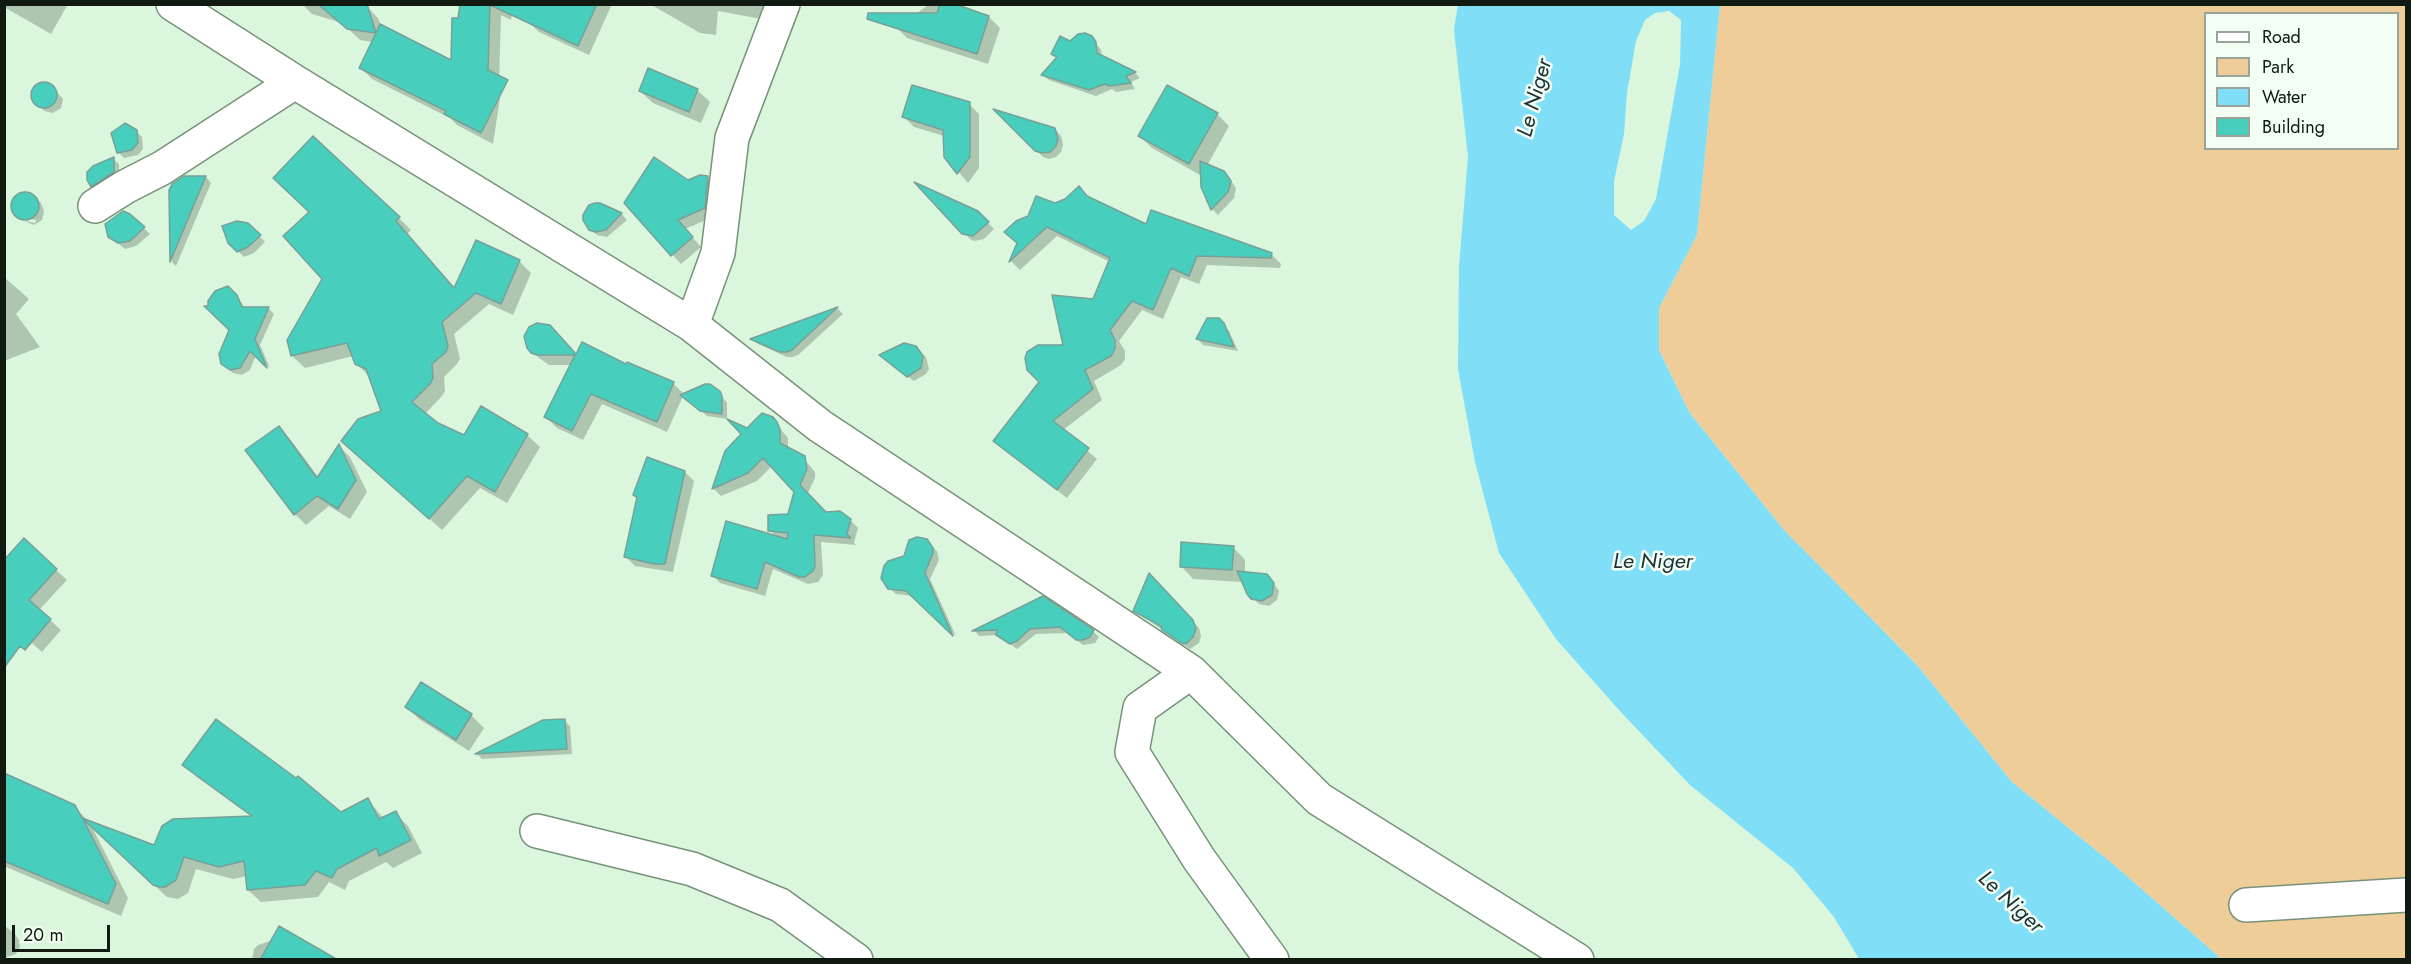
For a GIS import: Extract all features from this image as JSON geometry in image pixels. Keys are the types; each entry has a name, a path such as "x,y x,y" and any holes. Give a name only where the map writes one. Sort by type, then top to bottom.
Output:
{"street":[{"path":"173,4 295,82 692,325 820,426 1191,672 1319,799 1577,960"},
{"path":"692,325 718,253 732,138 783,4"},
{"path":"95,206 162,168 295,82"},
{"path":"1191,672 1140,708 1132,752 1199,859 1272,960"},
{"path":"537,831 692,869 780,905 856,960"},
{"path":"2246,905 2406,895"}],"green space":[{"path":"1720,5 2406,5 2406,959 2220,959 2113,864 2012,782 1917,665 1784,530 1689,412 1659,350 1659,308 1697,235"}],"water":[{"name":"Le Niger","path":"1458,4 1720,5 1697,235 1659,308 1659,350 1689,412 1784,530 1917,665 2012,782 2113,864 2220,959 1859,959 1834,917 1793,868 1690,785 1556,639 1499,553 1475,462 1458,369 1459,266 1468,157 1454,30","holes":["1669,11 1681,20 1680,64 1656,199 1644,221 1631,230 1614,215 1614,181 1624,134 1627,93 1636,41 1645,20 1655,13"]}],"building":[{"path":"318,4 367,4 376,33 347,29"},
{"path":"460,4 597,4 578,46 490,5 488,70 508,80 481,133 444,114 446,111 359,68 380,24 451,60 452,18 458,18"},
{"path":"940,4 955,4 989,16 977,54 867,19 868,13 937,13"},
{"path":"1085,33 1092,36 1096,42 1097,53 1136,72 1126,76 1131,83 1109,86 1105,84 1089,90 1041,75 1057,57 1051,54 1060,36 1070,41 1078,34"},
{"path":"648,68 698,89 689,112 639,91"},
{"path":"44,82 54,85 57,95 54,105 44,108 34,105 31,95 34,85"},
{"path":"912,85 970,102 970,157 957,174 944,157 943,130 902,117"},
{"path":"1167,85 1218,113 1189,164 1138,136"},
{"path":"993,109 1055,128 1058,139 1056,146 1050,152 1035,151"},
{"path":"125,123 137,130 138,143 132,150 117,153 111,133"},
{"path":"313,136 400,217 396,221 454,288 476,240 520,260 501,304 476,293 442,322 448,346 446,352 432,364 433,378 430,384 412,402 438,423 464,435 481,406 528,434 495,492 467,476 429,519 341,441 358,419 381,411 366,369 355,364 347,343 291,356 287,340 322,279 283,236 309,212 273,178"},
{"path":"114,157 114,172 91,187 87,180 87,172 93,166"},
{"path":"654,157 688,180 700,175 708,176 705,208 678,220 693,237 671,256 624,203"},
{"path":"1200,161 1224,171 1231,181 1228,192 1211,210 1201,187"},
{"path":"184,176 206,176 170,262 169,190 172,184"},
{"path":"914,182 978,211 989,222 973,236 962,234"},
{"path":"1079,186 1087,196 1146,224 1151,210 1272,253 1271,258 1197,256 1189,276 1171,268 1153,310 1132,301 1110,330 1115,340 1115,349 1111,356 1085,370 1093,389 1053,421 1089,448 1057,490 993,441 1039,382 1027,370 1025,358 1027,352 1038,345 1063,345 1052,295 1093,299 1110,258 1047,227 1009,262 1017,243 1004,232 1016,221 1028,216 1036,196 1055,203 1065,199"},
{"path":"25,192 35,196 39,206 35,216 25,220 15,216 11,206 15,196"},
{"path":"595,203 622,213 606,230 595,232 589,230 583,220 583,215 589,205"},
{"path":"123,211 145,227 130,241 118,243 108,237 105,224"},
{"path":"237,221 248,223 261,235 248,247 237,252 228,243 222,226"},
{"path":"228,286 237,295 242,307 269,307 255,339 267,368 250,351 240,368 230,370 221,364 219,354 229,330 204,306 208,306 208,301 215,291"},
{"path":"838,307 792,350 787,352 780,352 750,339"},
{"path":"1207,318 1219,318 1224,323 1234,347 1196,339"},
{"path":"537,323 550,325 576,354 582,342 626,364 627,362 674,382 657,422 591,394 572,431 544,417 575,355 531,353 524,336 529,327"},
{"path":"904,343 916,346 923,356 921,368 907,377 879,355"},
{"path":"710,384 720,391 722,414 700,411 680,395"},
{"path":"762,413 773,417 777,422 780,429 780,443 805,456 807,469 800,485 826,512 840,511 851,519 847,534 851,538 814,535 815,566 813,571 805,577 799,577 765,562 757,589 711,576 726,521 787,539 788,533 768,531 768,515 788,514 794,492 763,458 748,473 712,489 725,451 741,434 727,419 747,428"},
{"path":"279,426 317,478 339,444 356,480 338,509 317,496 294,515 245,450"},
{"path":"647,457 685,471 665,564 654,564 624,557 637,497 633,495"},
{"path":"917,537 927,539 933,548 925,573 953,636 906,591 888,589 881,578 888,561 904,556 909,540"},
{"path":"24,538 57,569 29,600 51,619 25,650 20,646 4,668 4,560"},
{"path":"1181,542 1234,546 1232,570 1180,567"},
{"path":"1237,571 1267,574 1274,583 1272,595 1262,601 1251,599"},
{"path":"1149,573 1193,620 1196,629 1193,637 1187,643 1183,644 1162,630 1161,626 1133,611"},
{"path":"1043,596 1094,630 1090,637 1076,640 1060,627 1030,629 1010,644 996,635 997,630 972,631"},
{"path":"421,682 472,714 456,740 405,707"},
{"path":"216,719 296,778 298,776 341,812 368,798 379,819 396,811 411,840 379,856 377,848 337,869 332,878 316,871 305,885 247,890 244,861 219,867 184,857 176,880 165,887 159,887 153,885 83,819 116,884 108,904 4,861 4,773 75,805 82,818 154,845 162,826 173,819 252,816 182,765"},
{"path":"565,719 567,749 475,754 543,720"},
{"path":"279,926 338,960 260,960"}]}
